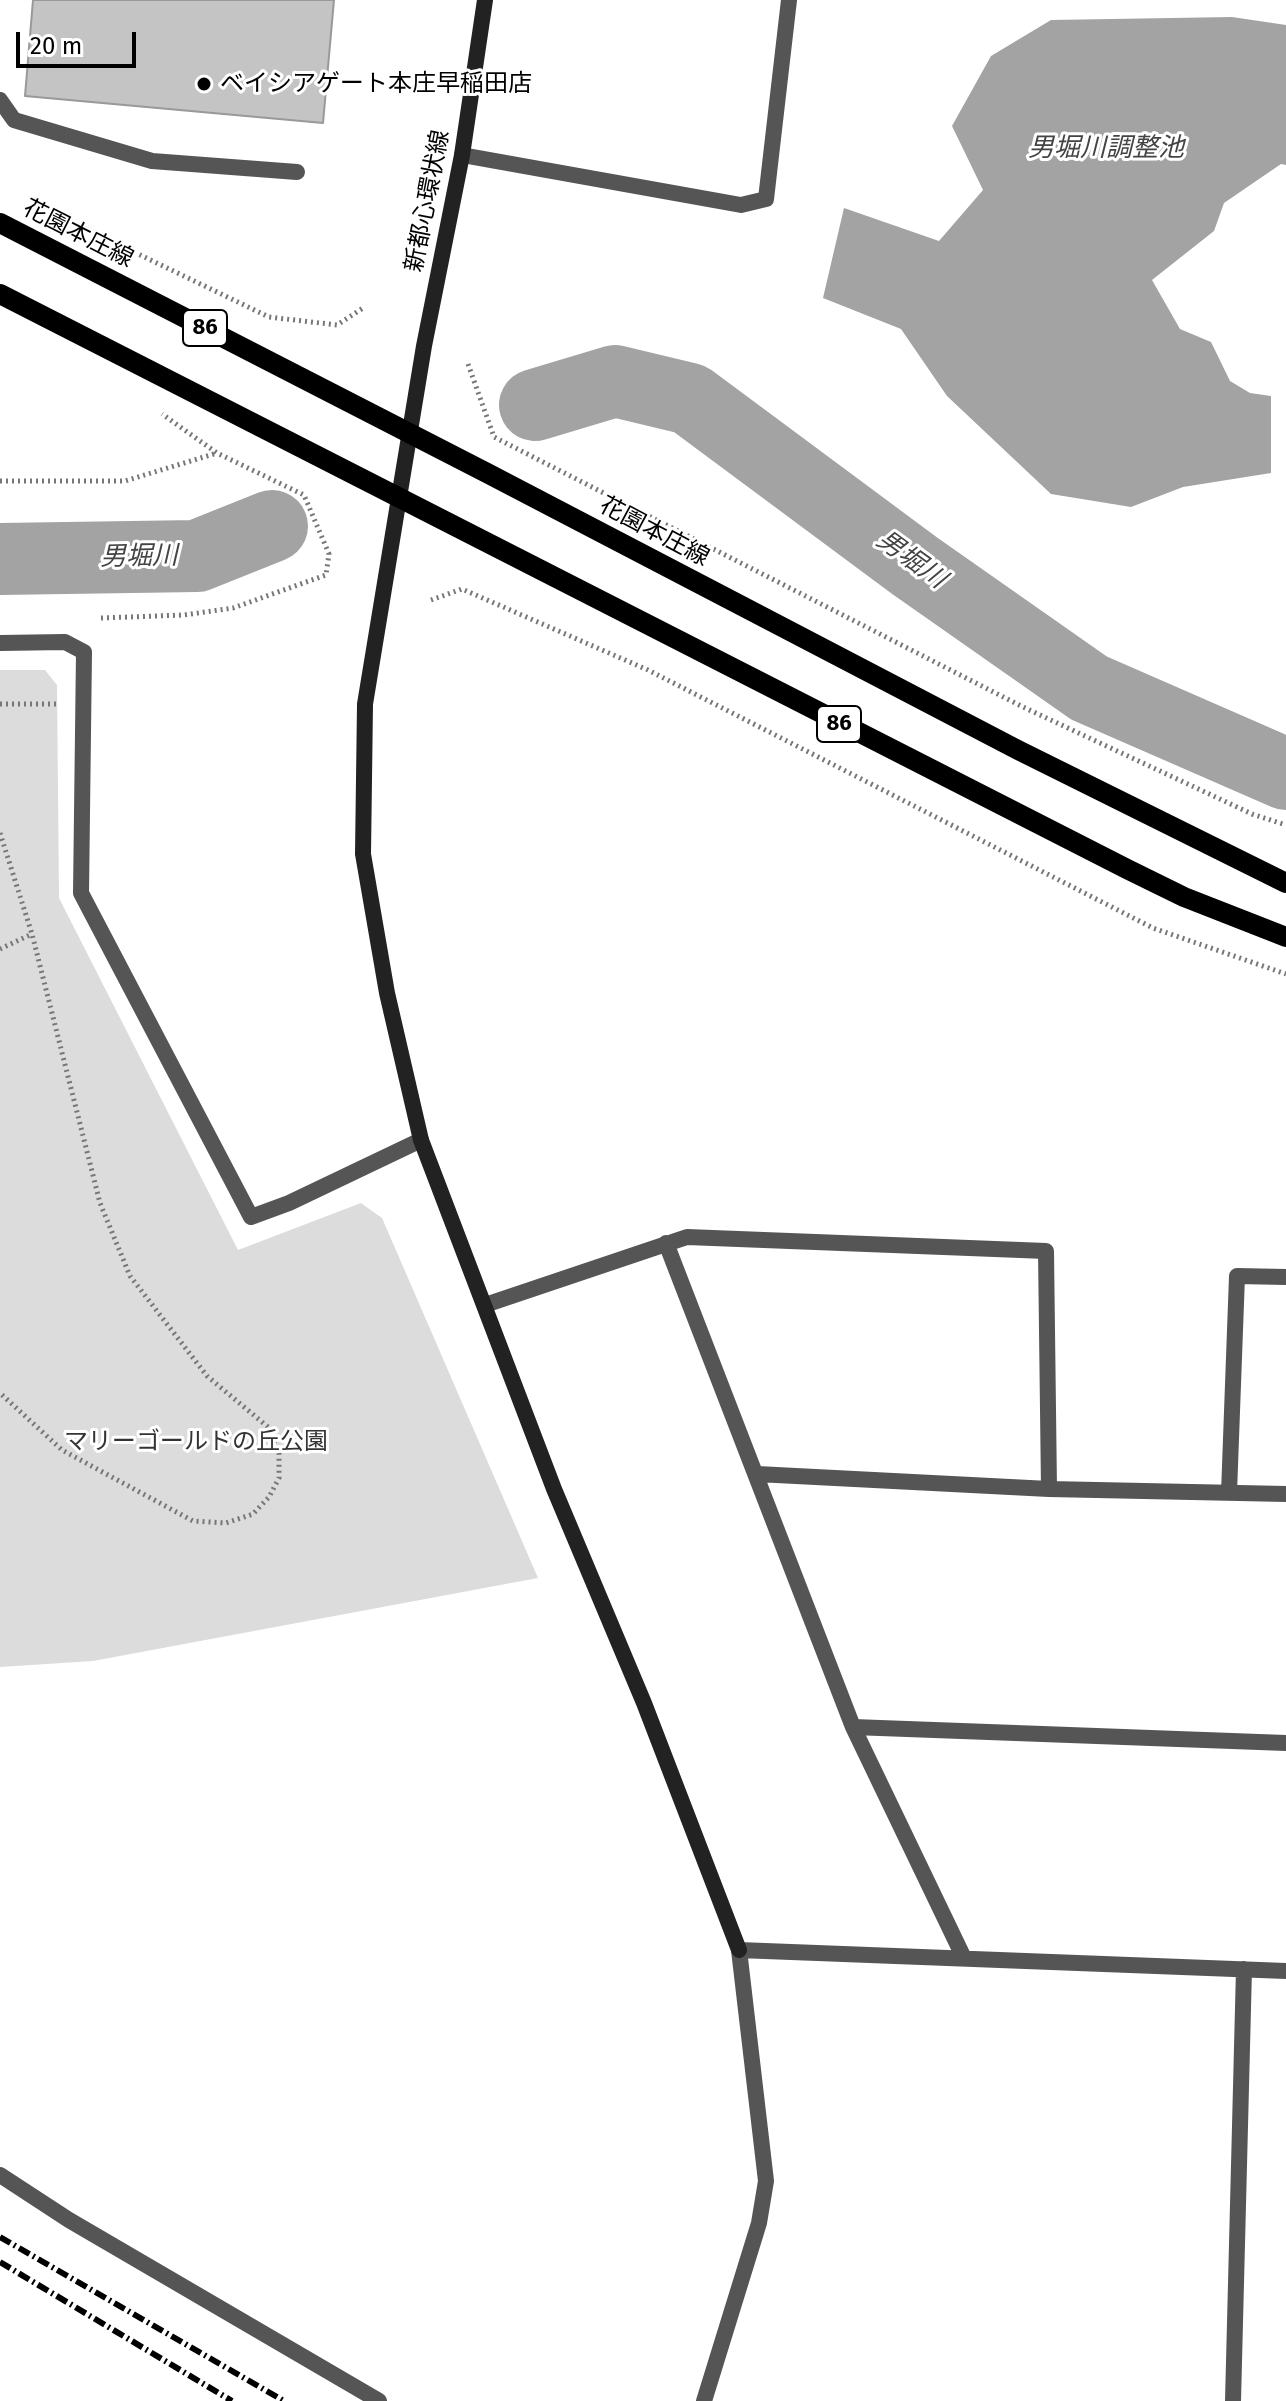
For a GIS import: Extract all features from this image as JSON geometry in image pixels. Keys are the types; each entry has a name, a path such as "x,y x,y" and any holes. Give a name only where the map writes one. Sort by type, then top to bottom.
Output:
{"main road":[{"name":"花園本庄線","path":"0,223 1075,779 1286,883"},
{"name":"86","path":"0,294 1127,869 1198,903 1286,937"}],"street":[{"name":"新都心環状線","path":"485,0 462,155 425,341 365,704 363,854 387,993 421,1140 554,1489 644,1703 739,1950"},
{"path":"462,155 741,205 766,199 789,0"},
{"path":"0,100 14,120 152,161 297,172"},
{"path":"0,643 65,642 84,652 81,893 251,1217 289,1203 421,1140"},
{"path":"485,1305 687,1237 1046,1251 1049,1489"},
{"path":"666,1243 853,1727 963,1956"},
{"path":"1229,1493 1237,1276 1286,1277"},
{"path":"757,1474 1049,1489 1286,1494"},
{"path":"853,1727 1286,1743"},
{"path":"704,2401 759,2223 766,2181 739,1950 963,1956 1286,1971"},
{"path":"1233,2401 1244,1969"},
{"path":"0,2175 69,2220 379,2401"}],"path":[{"path":"71,221 269,317 337,325 363,308"},
{"path":"468,364 494,437 1023,707 1252,814 1286,825"},
{"path":"101,618 184,615 233,608 326,575 329,554 304,495 217,453 158,411"},
{"path":"0,481 125,481 217,453"},
{"path":"431,600 462,589 648,670 1153,928 1286,974"},
{"path":"0,704 82,703"},
{"path":"0,833 32,934 100,1203 130,1276 207,1376 268,1427 279,1454 279,1478 269,1497 253,1514 226,1523 193,1521 62,1450 0,1393"},
{"path":"0,949 32,934"}],"green space":[{"name":"マリーゴールドの丘公園","path":"0,670 45,670 57,685 59,898 238,1250 361,1203 382,1218 538,1578 93,1661 0,1667"}],"water":[{"name":"男堀川調整池","path":"1232,17 1286,25 1286,165 1281,164 1224,203 1214,231 1152,280 1180,329 1211,342 1230,381 1250,393 1271,396 1271,473 1183,487 1131,507 1051,494 947,396 901,329 823,298 844,208 939,241 983,190 952,126 991,56 1051,20"}],"building":[{"path":"33,0 334,0 323,123 25,96"}],"waterway":[{"name":"男堀川","path":"535,405 615,381 690,399 915,566 1089,688 1286,774"},
{"name":"男堀川","path":"0,559 197,556 272,526"}],"railway":[{"path":"0,2237 284,2401"},
{"path":"0,2262 232,2401"}],"place":[{"name":"ベイシアゲート本庄早稲田店","path":"204,84"}]}
